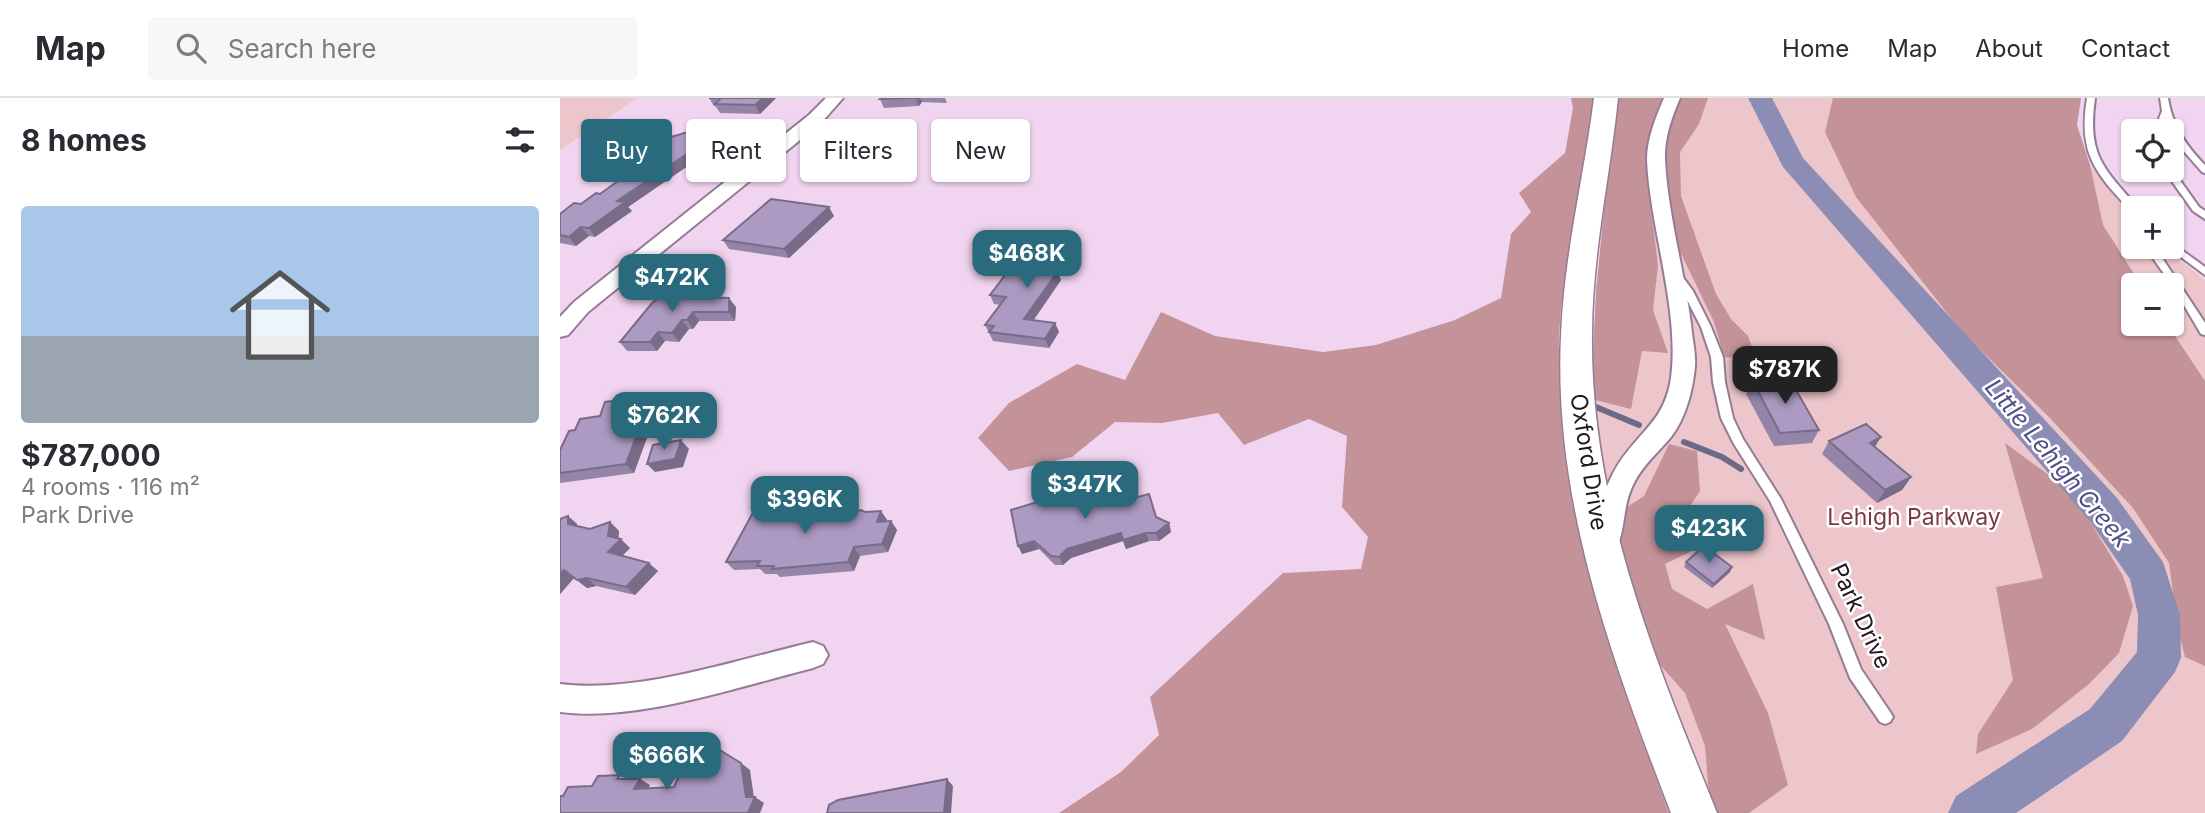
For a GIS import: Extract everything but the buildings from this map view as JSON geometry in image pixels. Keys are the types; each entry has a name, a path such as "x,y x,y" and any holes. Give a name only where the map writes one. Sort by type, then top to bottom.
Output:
{"main road":[{"name":"Oxford Drive","path":"1606,98 1580,281 1576,348 1579,427 1607,567 1626,631 1691,807"}],"street":[{"path":"560,330 581,307 815,119 835,98"},
{"name":"Park Drive","path":"1607,567 1607,531 1616,494 1636,459 1663,430 1676,403 1682,382 1684,362 1656,158 1661,124 1672,98"},
{"path":"560,698 583,701 638,697 813,655"}],"lane":[{"path":"2091,98 2085,123 2091,151 2121,201"},
{"path":"2164,98 2165,112 2175,132 2205,170"},
{"path":"2162,119 2165,112"},
{"path":"2106,177 2123,196"},
{"path":"2177,182 2196,209 2205,216"},
{"path":"2184,255 2205,272"},
{"path":"2158,259 2205,331"},
{"name":"Park Drive","path":"1673,271 1688,291 1706,327 1717,357 1727,418 1738,441 1775,499 1836,624 1855,673 1885,717"}],"green space":[{"path":"560,98 637,98 606,119 581,119 581,136 560,150"},
{"name":"Lehigh Parkway","path":"1615,98 2081,98 2077,125 2082,146 2090,165 2121,204 2121,259 2178,259 2205,280 2205,813 1716,813 1653,657 1627,575 1590,413 1596,292"}],"shaded area":[{"path":"1571,98 1595,98 1561,304 1559,360 1567,456 1576,509 1601,612 1669,813 1059,813 1121,772 1159,735 1150,697 1283,573 1361,569 1368,537 1342,507 1347,436 1309,419 1244,445 1218,413 1162,423 1115,422 1072,457 1009,471 978,438 1009,403 1077,364 1125,380 1161,312 1215,336 1323,352 1376,345 1455,320 1501,298 1511,234 1531,212 1519,193 1565,153 1573,108"},
{"path":"1615,98 1662,98 1654,118 1647,171 1658,266 1653,310 1668,353 1642,351 1631,409 1591,399 1596,292"},
{"path":"1673,98 1708,98 1699,124 1680,152 1681,196 1716,294 1731,319 1748,336 1753,350 1737,358 1724,357 1714,322 1675,241 1662,190 1665,117"},
{"path":"1833,98 2081,98 2077,125 2090,165 2103,225 2121,253 2121,259 2125,259 2133,273 2121,273 2121,336 2175,336 2205,381 2205,666 2185,657 2178,629 2169,563 2133,508 2049,417 1962,332 1856,197 1825,132"},
{"path":"2005,443 2072,492 2123,576 2133,606 2119,653 2089,684 2032,729 1976,754 1978,734 2013,680 1996,587 2043,578"},
{"path":"1669,444 1697,451 1700,491 1690,506 1716,539 1665,564 1672,589 1707,609 1753,584 1765,640 1725,624 1768,713 1788,785 1749,813 1716,813 1709,796 1705,746 1685,693 1653,657 1615,532 1624,509 1644,496"}],"waterway":[{"name":"Little Lehigh Creek","path":"1760,98 1792,161 2103,509 2149,574 2159,615 2159,658 2106,725 1973,813"},
{"path":"1596,407 1639,425"},
{"path":"1684,442 1722,457 1741,469"}]}
